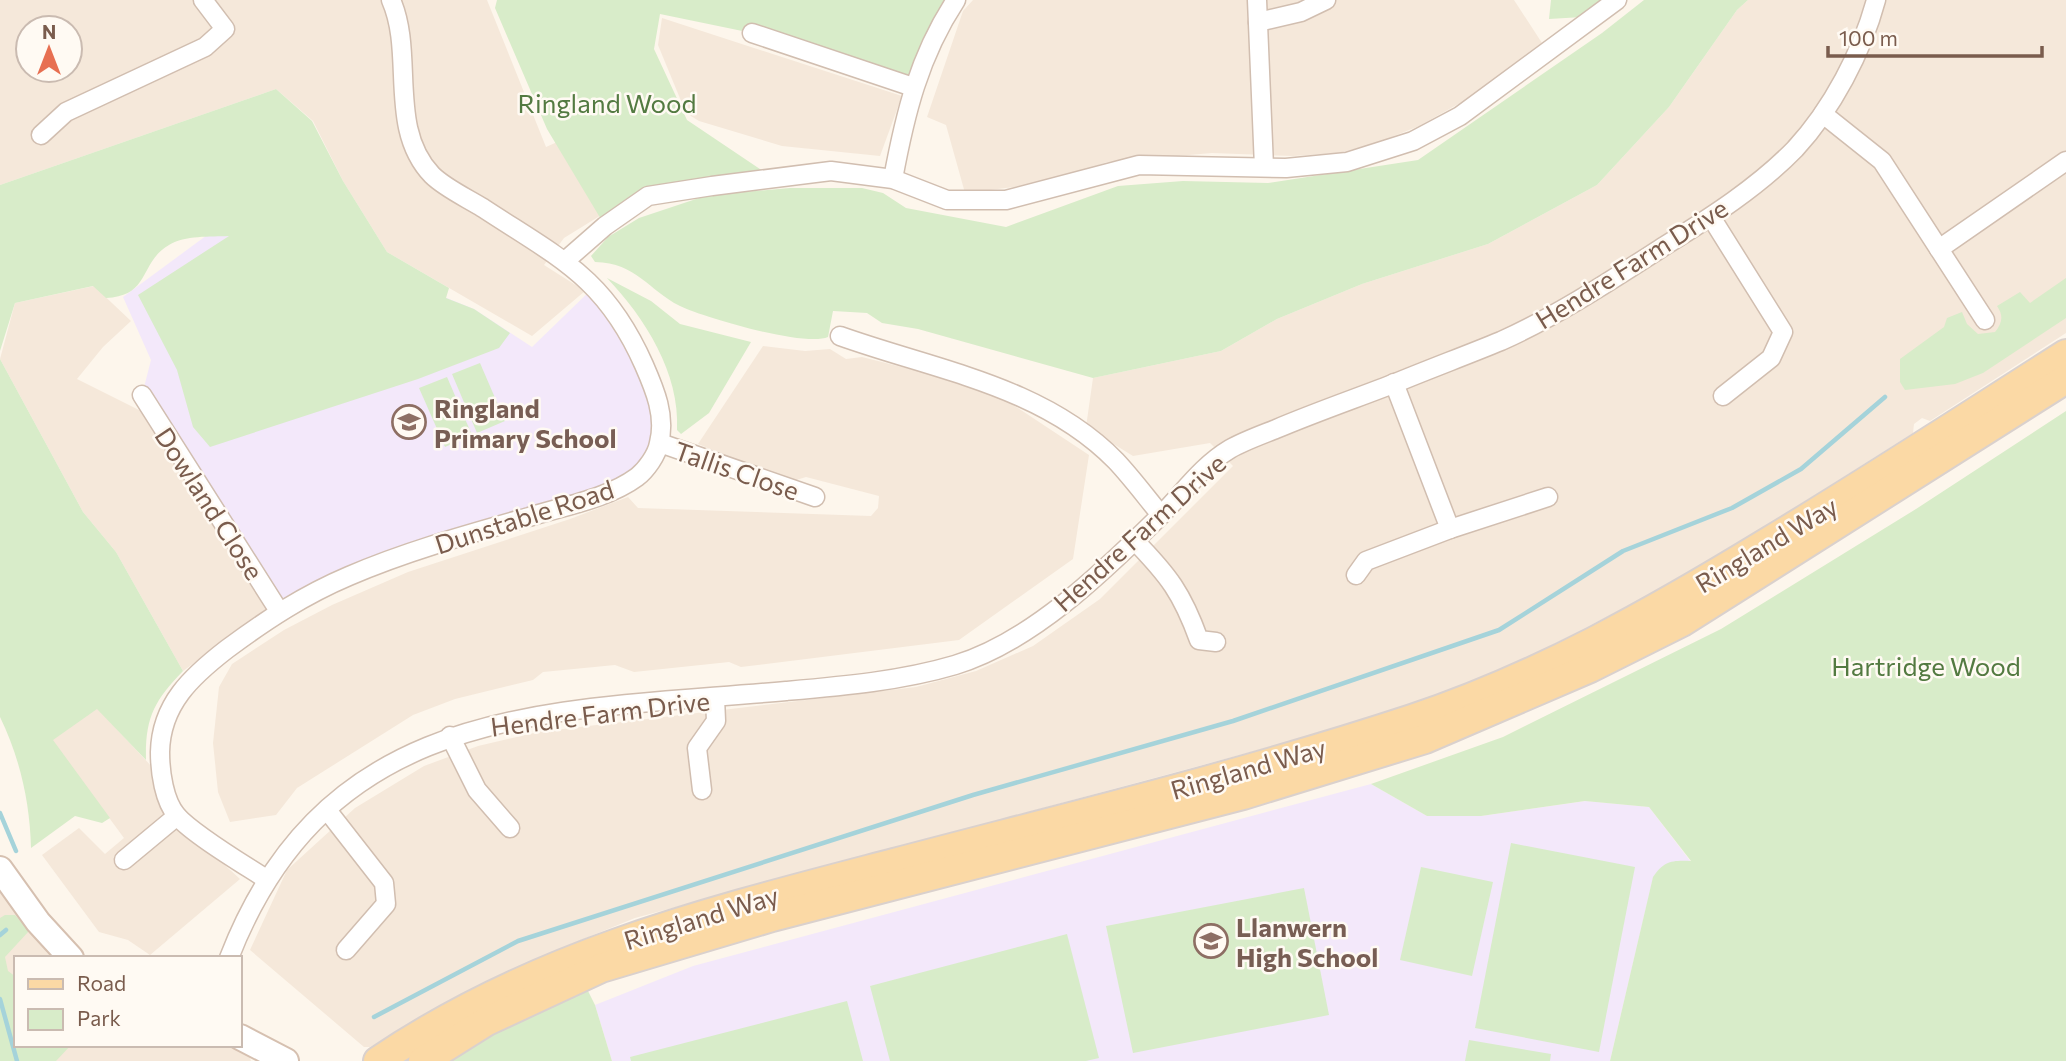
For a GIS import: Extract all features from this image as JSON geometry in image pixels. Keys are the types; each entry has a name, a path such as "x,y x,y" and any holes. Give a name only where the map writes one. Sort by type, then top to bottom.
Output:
{"main road":[{"name":"Ringland Way","path":"378,1061 485,998 597,948 771,895 1245,771 1418,717 1522,675 1595,643 1664,605 1850,492 2066,354"},
{"name":"Ringland Way","path":"423,1061 487,1021 601,968 772,917 1243,794 1425,739 1577,674 1682,622 2066,379"}],"street":[{"path":"41,135 66,112 205,47 225,29 203,0"},
{"path":"391,0 403,46 402,80 410,138 432,175 565,261 595,286 614,308 642,360 660,402 660,443"},
{"path":"893,180 913,87 934,33 956,0"},
{"path":"1257,0 1264,167"},
{"path":"1258,22 1301,12 1326,0"},
{"path":"565,261 605,226 649,196 831,171 893,180 947,200 1006,200 1139,165 1264,167 1347,162 1413,141 1460,116 1616,0"},
{"name":"Hendre Farm Drive","path":"230,956 250,908 266,879 307,829 355,786 394,760 450,736 521,718 860,683 959,664 998,646 1045,617 1082,588 1161,515 1194,477 1231,448 1352,397 1503,340 1586,296 1711,217 1770,172 1797,146 1823,114 1869,26 1876,0"},
{"path":"752,33 913,87"},
{"path":"1823,114 1882,161 1984,320"},
{"path":"1939,249 2066,161"},
{"path":"1711,217 1783,332 1771,358 1723,396"},
{"path":"840,337 976,378 1030,400 1074,426 1116,461 1161,515"},
{"path":"1394,383 1450,529"},
{"name":"Dowland Close","path":"142,395 279,611"},
{"name":"Tallis Close","path":"660,443 815,498"},
{"name":"Dunstable Road","path":"177,816 166,793 160,763 161,736 169,710 181,689 204,667 279,611 307,594 366,569 603,494 637,476 651,460 660,443"},
{"path":"1356,575 1366,561 1450,529 1548,498"},
{"path":"1134,540 1168,574 1184,600 1199,640 1216,642"},
{"path":"702,790 697,748 716,721 715,698"},
{"path":"450,736 477,790 510,828"},
{"path":"327,810 384,883 386,904 346,950"},
{"path":"124,860 177,816 266,879"},
{"path":"3,883 69,956"},
{"path":"255,1048 286,1061"}],"shaded area":[{"path":"0,0 487,0 546,147 620,114 650,185 564,238 544,265 585,291 532,336 387,252 343,181 313,121 276,89 0,185"},
{"path":"973,0 1514,0 1542,43 1469,98 1419,126 1374,144 1338,153 1293,156 1212,153 1107,162 1047,183 965,193 946,125 927,117 963,11"},
{"path":"1748,0 2066,0 2066,333 1930,421 1922,418 1914,424 1913,433 1687,576 1520,661 1437,695 1336,729 635,918 559,949 458,997 370,1047 364,1047 250,950 287,870 355,808 424,766 478,746 538,732 916,687 976,671 1033,646 1100,599 1233,466 1210,443 1133,456 1086,427 1093,378 1221,351 1277,319 1362,284 1488,244 1597,185 1669,107 1737,10"},
{"path":"662,18 902,96 880,156 782,146 699,121 686,113 658,45"},
{"name":"Ringland Primary School","path":"237,213 474,309 532,347 595,286 642,360 660,443 637,476 279,611 142,395 151,360 123,297"},
{"path":"94,286 131,321 103,347 77,379 143,412 271,607 183,671 116,552 83,512 0,359 15,303"},
{"path":"763,346 805,351 830,349 846,359 862,357 989,389 1089,455 1073,559 959,640 741,667 729,662 634,672 615,665 543,672 533,680 455,699 413,715 297,788 276,815 230,822 218,792 213,743 219,687 232,664 284,630 332,605 408,572 570,519 628,497 638,508 871,516 878,508 879,496 806,477 790,482 698,444"},
{"path":"97,708 153,768 163,809 240,879 150,955 128,940 99,932 42,855 79,828 105,854 124,838 52,740"},
{"name":"Llanwern High School","path":"1371,784 1427,816 1481,816 1586,801 1649,807 1691,862 1653,878 1610,1061 612,1061 595,1005 693,966"},
{"path":"0,869 69,956 14,956 14,1047 242,1047 243,1038 251,1061 0,1061"}],"green space":[{"name":"Ringland Wood","path":"497,0 956,0 913,87 752,33 660,14 654,49 687,120 775,179 649,196 605,226 547,129 495,8"},
{"path":"1551,0 1617,0 1599,16 1549,19"},
{"path":"1644,0 1748,0 1737,10 1669,107 1597,185 1488,244 1362,284 1277,319 1221,351 1093,378 918,329 882,323 867,313 833,311 828,337 816,339 778,335 732,324 680,306 632,272 622,267 595,262 591,256 608,237 639,218 708,195 790,188 862,188 883,193 906,208 1006,227 1118,186 1183,181 1268,183 1418,160 1602,33"},
{"path":"276,89 312,121 343,181 387,252 449,288 446,298 474,309 510,333 499,348 418,379 210,447 193,427 177,370 138,295 229,236 190,238 169,245 153,260 138,285 120,296 106,298 93,286 15,303 0,351 0,185"},
{"path":"607,278 651,301 680,324 751,342 709,413 681,434 677,430 673,388 657,348 647,329"},
{"path":"2066,278 2066,318 1983,373 1955,384 1905,390 1900,382 1900,359 1944,327 1947,318 1962,312 1967,324 1978,334 1995,332 2001,319 1997,306 2020,292 2030,303"},
{"path":"0,359 83,512 116,552 183,671 153,711 147,733 146,760 97,709 53,740 110,818 102,823 75,816 31,848 23,781 0,717"},
{"path":"480,363 505,421 477,433 452,374"},
{"path":"447,377 472,435 445,447 419,388"},
{"name":"Hartridge Wood","path":"2066,411 2066,1061 1610,1061 1653,877 1669,863 1691,861 1649,807 1585,801 1481,816 1427,816 1371,784 1503,737 1721,629 1916,509"},
{"path":"1511,843 1635,867 1599,1052 1475,1028"},
{"path":"1421,867 1493,882 1472,976 1400,960"},
{"path":"1304,888 1329,1015 1133,1053 1106,926"},
{"path":"15,915 29,931 5,957 8,971 14,976 14,1047 69,1047 56,1061 0,1061 0,918"},
{"path":"1067,934 1099,1058 1086,1061 890,1061 870,986"},
{"path":"586,987 595,1005 612,1061 440,1061"},
{"path":"847,1001 863,1061 631,1061 630,1057"},
{"path":"1469,1040 1551,1054 1550,1061 1465,1061"}],"waterway":[{"path":"374,1017 518,941 973,795 1233,721 1499,630 1623,551 1732,508 1801,469 1885,397"},
{"path":"0,813 16,851"},
{"path":"0,935 6,930"},
{"path":"0,999 17,1061"}],"place":[{"name":"Ringland Primary School","path":"409,422"},
{"name":"Llanwern High School","path":"1211,941"}]}
